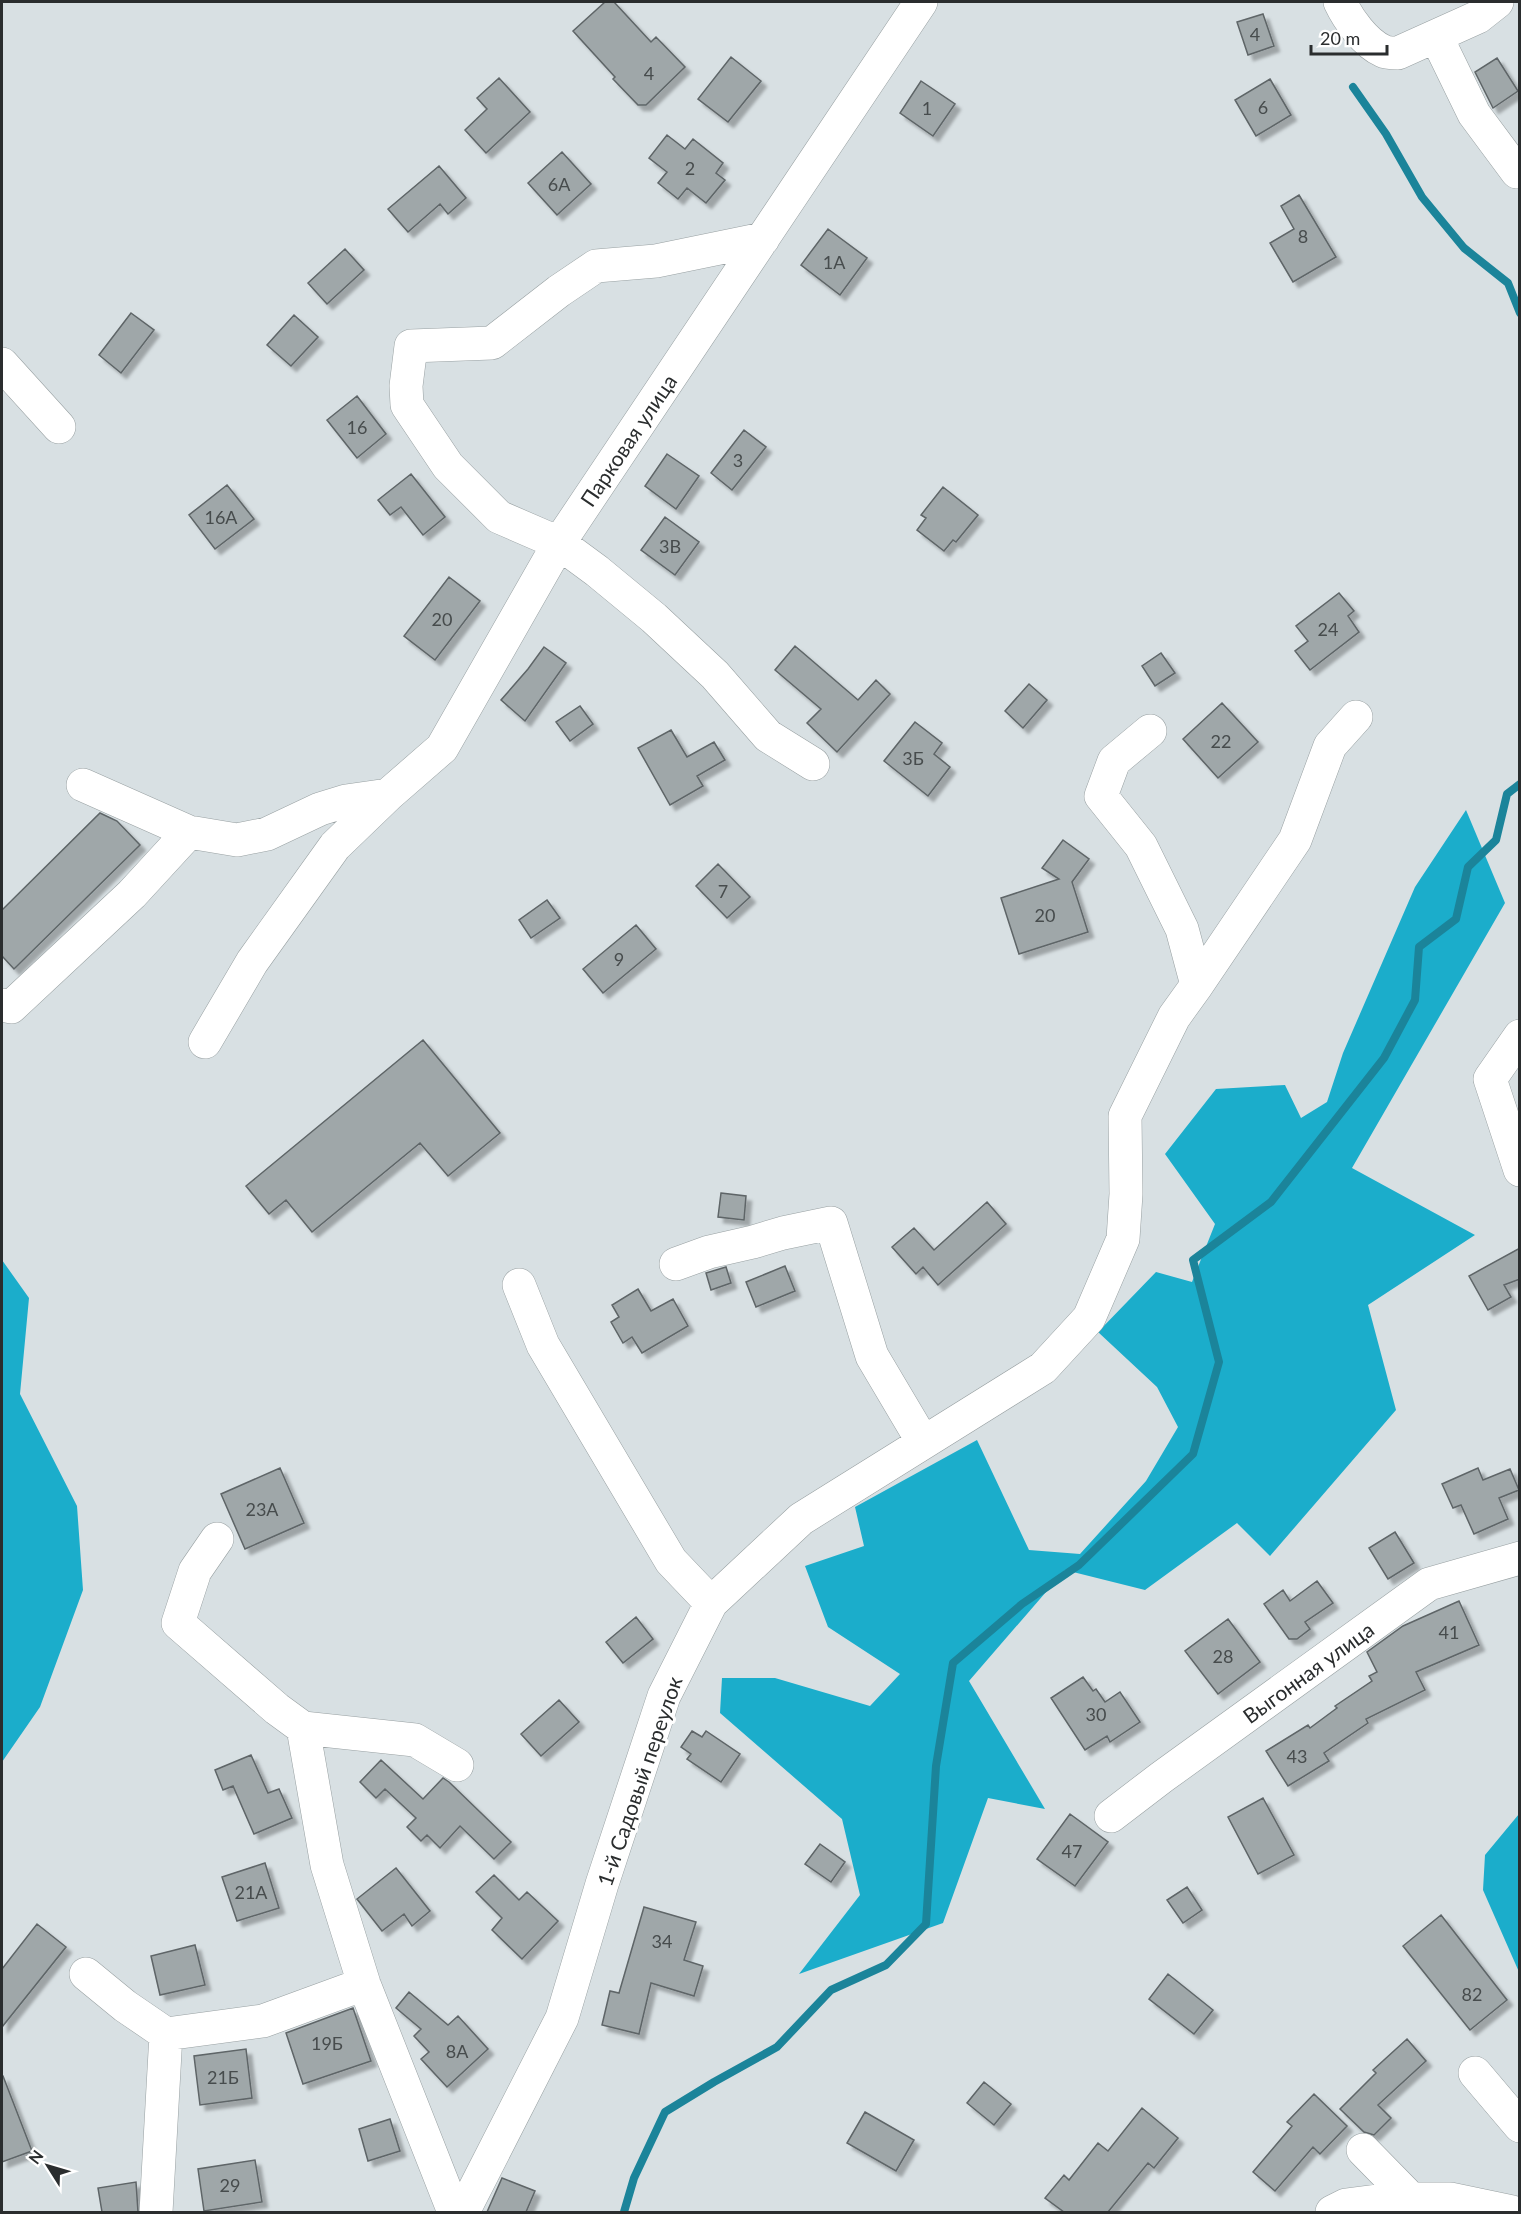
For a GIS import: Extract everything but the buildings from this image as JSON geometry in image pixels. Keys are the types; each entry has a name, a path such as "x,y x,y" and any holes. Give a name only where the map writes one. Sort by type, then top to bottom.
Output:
{"street":[{"name":"Парковая улица","path":"205,1042 252,962 335,846 388,795 442,748 559,543 921,2"},
{"path":"1340,2 1347,16 1370,41 1383,51 1398,53 1478,17 1497,2"},
{"path":"1436,36 1474,114 1517,172"},
{"path":"763,239 656,261 596,266 559,291 492,343 411,346 406,386 407,405 448,466 499,517 559,543 597,571 654,618 715,675 768,736 813,764"},
{"path":"2,364 59,427"},
{"path":"1197,985 1294,840 1330,746 1356,717"},
{"path":"1150,731 1114,761 1101,796 1141,846 1182,929 1197,985"},
{"path":"83,785 189,832 237,840 267,834 320,809 346,801 388,795"},
{"path":"2,1005 11,1006 89,934 132,894 189,832"},
{"name":"1-й Садовый переулок","path":"463,2212 562,2018 602,1884 664,1696 711,1603 801,1519 1043,1368 1089,1318 1124,1239 1125,1116 1174,1017 1197,985"},
{"path":"1520,1036 1490,1078 1520,1170"},
{"path":"676,1264 709,1252 831,1223 872,1356 922,1442"},
{"path":"519,1285 543,1345 671,1561 711,1603"},
{"path":"217,1539 195,1571 178,1623 277,1709 303,1728 415,1740 457,1765"},
{"name":"Выгонная улица","path":"1111,1816 1429,1584 1520,1558"},
{"path":"303,1728 327,1865 364,1984 454,2212"},
{"path":"86,1974 124,2006 166,2034 263,2021 364,1984"},
{"path":"156,2212 166,2034"},
{"path":"1475,2073 1520,2126"},
{"path":"1364,2150 1410,2199"},
{"path":"1332,2212 1346,2205 1392,2199 1410,2199 1446,2206 1512,2212"}],"shaded area":[{"path":"1466,810 1505,903 1352,1168 1475,1235 1368,1305 1396,1410 1270,1556 1237,1523 1145,1590 1065,1570 969,1681 1045,1809 988,1798 943,1923 799,1974 860,1895 842,1819 720,1713 722,1678 775,1678 870,1706 900,1674 828,1627 805,1566 864,1546 855,1507 977,1440 1029,1550 1080,1554 1146,1481 1178,1427 1157,1387 1098,1332 1156,1272 1192,1282 1215,1224 1165,1154 1216,1089 1285,1085 1301,1118 1327,1102 1343,1053 1415,887"},
{"path":"2,1260 29,1298 20,1394 77,1506 83,1590 40,1707 2,1762"},
{"path":"1519,1814 1519,1972 1483,1890 1485,1855"}],"waterway":[{"path":"1353,87 1386,134 1422,197 1464,248 1508,283 1520,313"},
{"path":"624,2212 634,2178 665,2112 777,2047 831,1990 886,1965 926,1924 936,1766 953,1663 1022,1604 1079,1565 1193,1454 1219,1362 1193,1260 1271,1202 1384,1058 1415,1000 1419,947 1456,919 1468,867 1496,840 1507,794 1520,784"}]}
